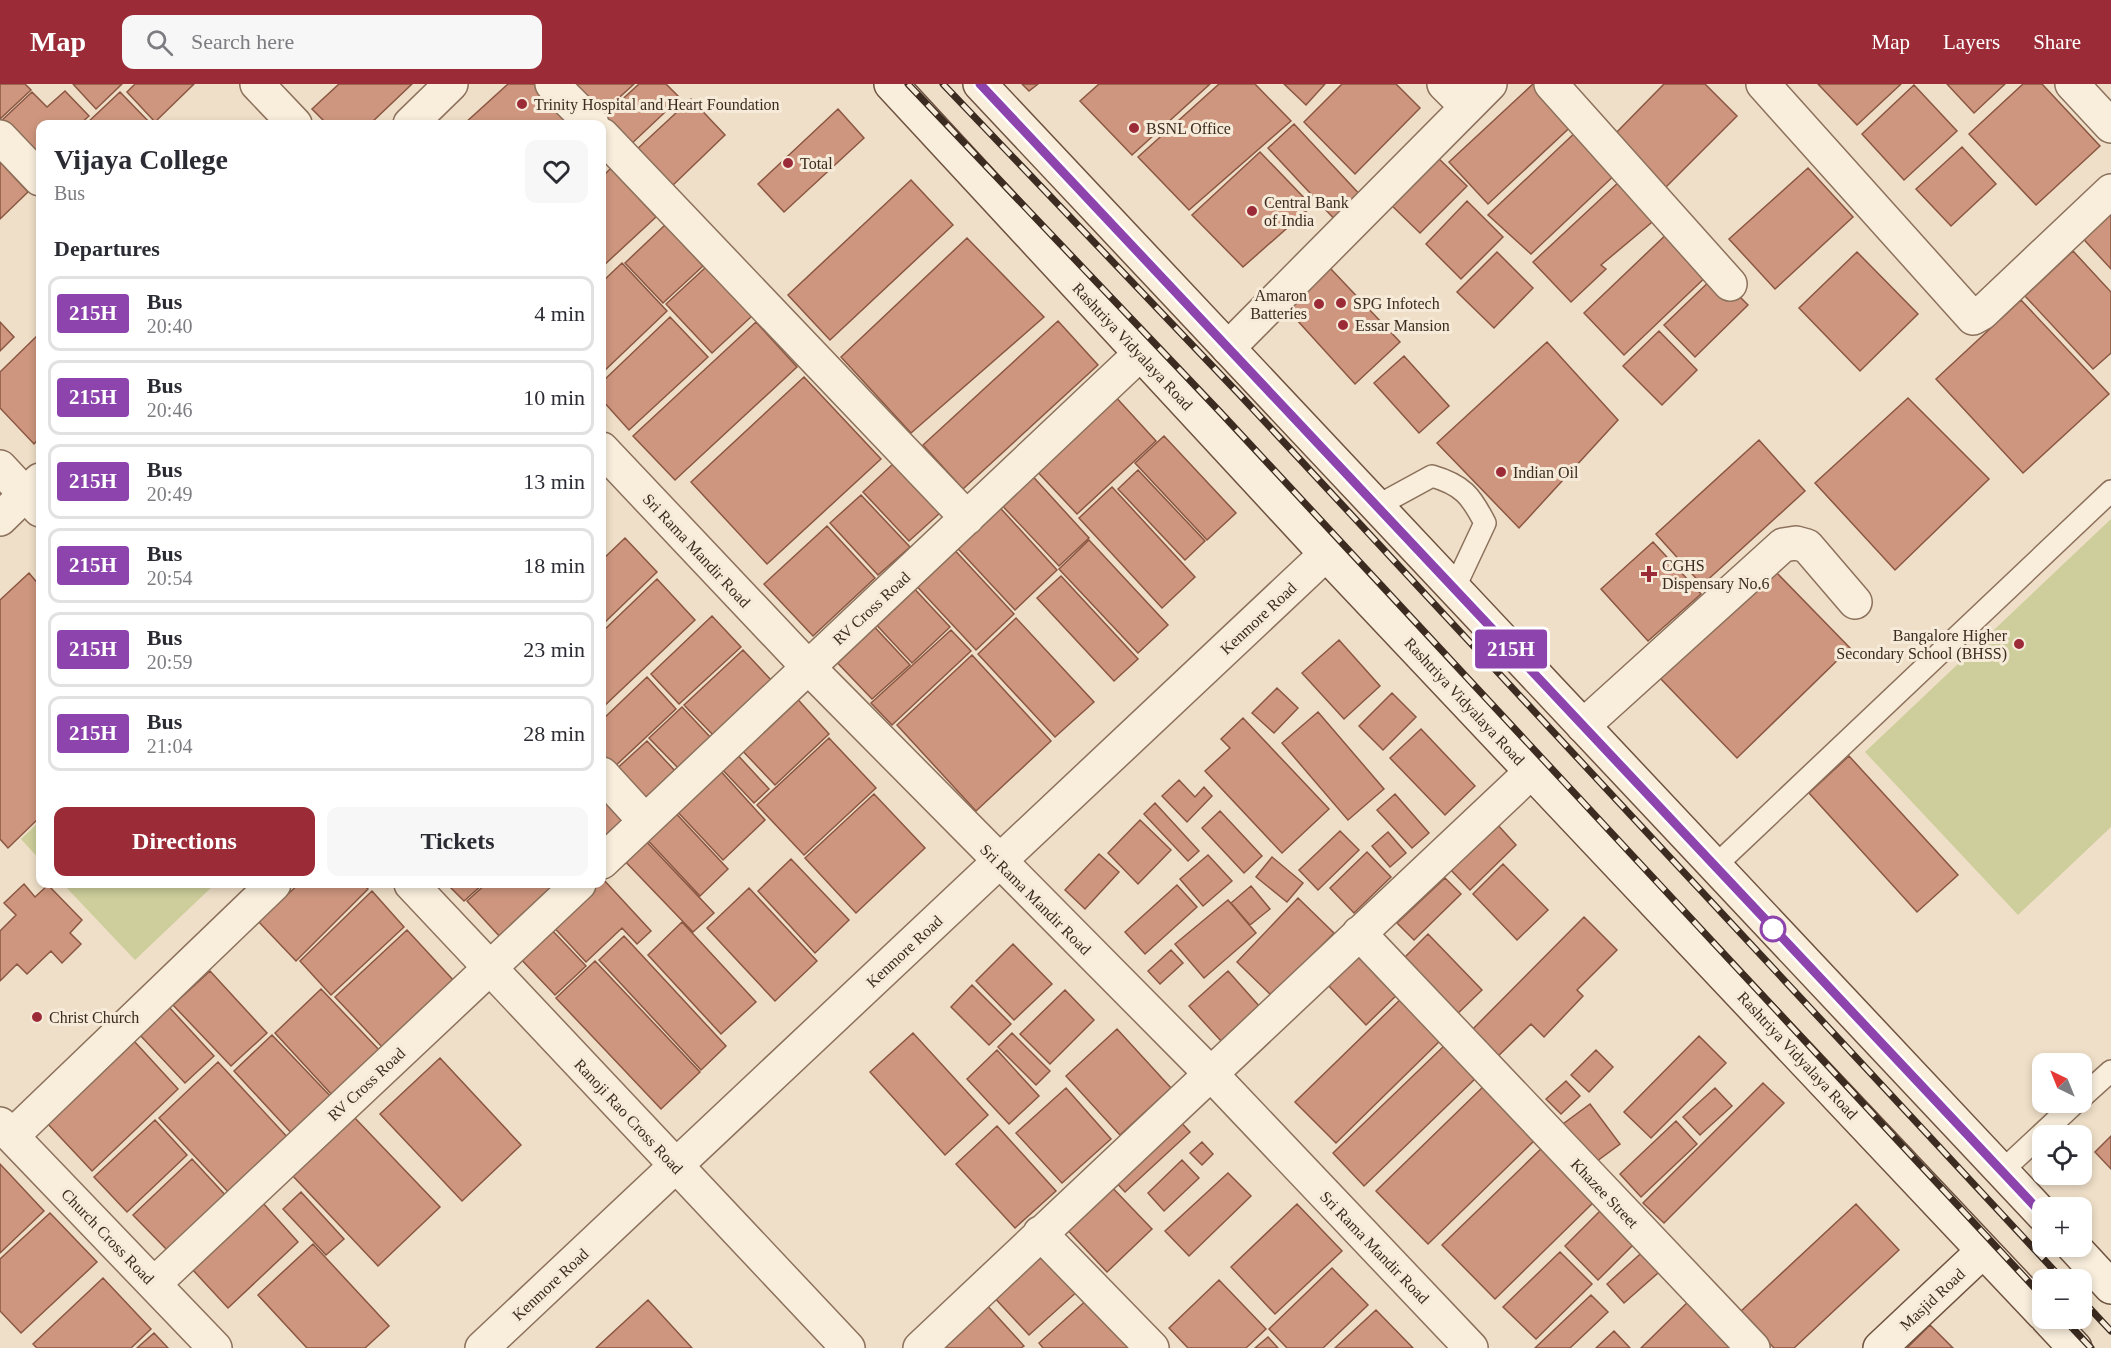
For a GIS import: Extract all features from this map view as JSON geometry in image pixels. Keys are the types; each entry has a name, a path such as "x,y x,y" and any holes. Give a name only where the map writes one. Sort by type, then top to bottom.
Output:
{"street":[{"path":"258,84 291,120"},
{"path":"414,120 452,84"},
{"path":"552,84 588,120"},
{"name":"Rashtriya Vidyalaya Road","path":"891,84 1326,554 2032,1302"},
{"path":"980,84 2032,1203"},
{"path":"1444,84 1467,107"},
{"path":"1228,348 1490,84"},
{"path":"1551,84 1730,284"},
{"path":"1763,84 1973,318 1982,313 2111,191"},
{"path":"2072,84 2111,126"},
{"path":"0,137 36,175"},
{"path":"606,139 967,518"},
{"name":"RV Cross Road","path":"606,858 1141,354"},
{"name":"Sri Rama Mandir Road","path":"606,453 808,667 1211,1074 1471,1348"},
{"path":"0,466 36,495 0,519"},
{"path":"1583,726 1784,545 1796,543 1807,546 1856,602"},
{"name":"Kenmore Road","path":"482,1348 1326,554"},
{"path":"920,1348 1531,771"},
{"path":"606,778 645,821"},
{"path":"6,1130 270,888"},
{"name":"Ranoji Rao Cross Road","path":"415,888 848,1348"},
{"name":"RV Cross Road","path":"154,1284 575,888"},
{"name":"Khazee Street","path":"1359,933 1753,1348"},
{"name":"Church Cross Road","path":"6,1130 215,1348"},
{"path":"1040,1233 1152,1348"},
{"name":"Masjid Road","path":"1880,1348 1983,1251"},
{"path":"2083,1257 2111,1287"},
{"path":"2057,1329 2075,1348"}],"lane":[{"path":"1377,506 1432,476 1455,482 1473,500 1485,523 1454,589"},
{"path":"1715,866 2111,491"},
{"path":"2092,1088 2111,1071"},
{"path":"2002,1171 2064,1113"}],"green space":[{"path":"2111,519 2111,827 2018,915 1865,752"},
{"path":"36,825 36,856 21,839"},
{"path":"67,888 211,888 135,960"}],"building":[{"path":"0,84 25,84 31,90 0,119"},
{"path":"73,84 122,84 96,109"},
{"path":"135,84 194,84 157,120 153,120 127,92"},
{"path":"339,84 412,84 374,120 323,120 312,109"},
{"name":"Trinity Hospital and Heart Foundation","path":"508,84 538,84 573,120 468,120"},
{"path":"567,84 634,84 598,117"},
{"path":"639,84 666,84 680,98 628,147 606,124 606,120 601,119"},
{"path":"1022,84 1038,84 1029,91"},
{"name":"BSNL Office","path":"1099,84 1210,84 1132,155 1080,101"},
{"path":"1219,84 1255,84 1291,121 1189,210 1138,157"},
{"path":"1284,84 1325,84 1306,105"},
{"path":"1342,84 1396,84 1420,108 1355,174 1304,122"},
{"path":"1533,84 1546,84 1579,119 1488,204 1449,162"},
{"path":"1664,84 1705,84 1737,116 1665,188 1613,136"},
{"path":"1818,84 1901,84 1857,125"},
{"path":"1947,84 2005,84 1974,113"},
{"path":"2023,84 2042,84 2100,146 2036,205 1969,134"},
{"path":"1914,85 1957,131 1904,180 1862,134"},
{"path":"65,91 89,116 84,120 36,120 36,158 0,122 32,92 47,107"},
{"path":"120,92 147,120 90,120"},
{"path":"691,99 725,135 670,188 635,151"},
{"path":"838,109 864,138 784,212 758,184"},
{"path":"1294,124 1364,199 1338,223 1268,148"},
{"path":"1580,128 1620,170 1531,254 1488,215"},
{"path":"1962,147 1996,184 1951,226 1916,189"},
{"name":"Central Bank of India","path":"1260,152 1312,206 1243,267 1192,215"},
{"path":"1434,154 1467,186 1420,233 1387,201"},
{"path":"0,162 28,192 0,219"},
{"path":"611,168 656,217 606,263 606,173"},
{"path":"1808,168 1853,217 1775,289 1729,239"},
{"path":"911,180 953,225 830,340 788,295"},
{"path":"1621,180 1657,218 1601,265 1606,269 1571,302 1533,262"},
{"path":"2111,198 2111,269 2076,231"},
{"path":"1467,201 1503,237 1461,279 1426,244"},
{"path":"665,225 703,266 663,303 625,263"},
{"path":"1672,229 1712,271 1624,355 1584,313"},
{"path":"967,238 1044,317 911,433 841,357"},
{"path":"2073,251 2111,292 2111,353 2093,369 2025,296"},
{"path":"1497,252 1533,288 1494,328 1457,292"},
{"path":"1857,252 1918,314 1860,371 1799,308"},
{"path":"622,263 667,311 606,369 606,278"},
{"path":"706,267 752,316 712,353 666,304"},
{"name":"Essar Mansion","path":"1330,268 1400,342 1355,384 1286,308"},
{"path":"1717,274 1748,305 1695,357 1664,325"},
{"path":"2021,300 2109,394 2023,473 1936,379"},
{"path":"670,317 708,357 629,430 606,404 606,378"},
{"path":"1058,321 1098,365 963,489 923,445"},
{"path":"0,322 14,337 0,351"},
{"path":"756,322 797,367 675,480 633,436"},
{"path":"1659,331 1697,370 1662,405 1623,366"},
{"path":"36,337 36,442 34,444 0,408 0,372"},
{"path":"1547,342 1618,420 1519,528 1437,443"},
{"path":"1404,356 1449,406 1419,433 1374,383"},
{"path":"804,377 881,459 767,564 691,482"},
{"path":"1112,393 1156,441 1077,514 1033,467"},
{"path":"1908,398 1989,479 1895,570 1815,483"},
{"path":"1164,436 1236,513 1207,540 1135,463"},
{"path":"1759,440 1805,491 1702,585 1656,534"},
{"path":"894,463 940,513 909,541 863,492"},
{"path":"1027,470 1089,538 1059,566 996,499"},
{"path":"1138,470 1205,541 1185,560 1118,489"},
{"path":"1112,487 1195,577 1162,608 1079,518"},
{"path":"861,495 910,547 878,575 830,523"},
{"path":"992,499 1057,570 1015,610 949,539"},
{"path":"827,526 875,578 813,636 764,584"},
{"path":"625,538 657,572 606,621 606,556"},
{"path":"1089,540 1168,625 1138,653 1059,569"},
{"path":"1653,542 1701,594 1648,641 1601,589"},
{"path":"948,543 1014,614 976,650 910,579"},
{"path":"1772,568 1850,648 1737,758 1659,677"},
{"path":"29,573 36,581 36,821 8,848 0,839 0,600"},
{"path":"1061,576 1138,659 1114,681 1037,598"},
{"path":"657,579 695,620 606,704 606,628"},
{"path":"908,582 950,627 912,663 870,618"},
{"path":"712,616 741,647 679,704 651,674"},
{"path":"1016,618 1094,702 1055,737 978,654"},
{"path":"868,620 910,665 872,699 830,655"},
{"path":"951,630 971,651 892,725 871,703"},
{"path":"1339,640 1380,686 1344,719 1302,673"},
{"path":"743,650 772,681 714,736 684,705"},
{"path":"972,655 1051,741 976,811 897,725"},
{"path":"647,677 676,709 612,769 606,762 606,716"},
{"path":"1277,688 1298,708 1274,733 1252,713"},
{"path":"792,693 829,734 775,785 737,745"},
{"path":"1392,693 1416,717 1383,750 1359,726"},
{"path":"682,707 712,739 680,770 649,738"},
{"path":"1318,712 1384,789 1348,820 1282,743"},
{"path":"1243,718 1329,809 1282,853 1205,771 1230,748 1221,739"},
{"path":"1421,729 1475,786 1445,815 1390,758"},
{"path":"829,738 876,788 804,855 757,805"},
{"path":"647,741 678,774 644,806 612,773"},
{"path":"733,750 769,789 754,803 718,765"},
{"path":"1849,756 1958,875 1917,912 1809,793"},
{"path":"716,766 765,820 723,860 673,807"},
{"path":"1179,780 1195,797 1204,787 1212,796 1187,822 1162,796"},
{"path":"874,794 925,848 856,913 805,858"},
{"path":"1395,794 1429,833 1412,848 1377,810"},
{"path":"606,798 627,821 606,840"},
{"path":"1155,803 1199,851 1188,861 1144,814"},
{"path":"670,807 728,869 700,896 642,834"},
{"path":"1220,811 1262,856 1244,873 1202,828"},
{"path":"1140,820 1171,850 1138,884 1108,853"},
{"path":"1496,823 1516,845 1470,890 1449,868"},
{"path":"1340,831 1359,850 1318,890 1299,870"},
{"path":"1388,832 1406,853 1390,867 1372,846"},
{"path":"641,836 714,913 693,932 620,856"},
{"path":"1367,852 1391,877 1354,913 1330,888"},
{"path":"1099,854 1119,872 1085,909 1065,890"},
{"path":"1208,855 1232,881 1203,906 1180,879"},
{"path":"1272,857 1303,883 1287,902 1256,877"},
{"path":"791,859 849,920 815,953 758,891"},
{"path":"1503,864 1548,910 1517,940 1473,894"},
{"path":"1445,878 1461,894 1414,940 1397,923"},
{"path":"606,882 651,931 637,944 622,928 586,962 548,921 583,888 606,888"},
{"path":"24,884 35,897 45,888 51,888 82,920 70,933 81,944 62,963 51,951 27,974 17,964 0,981 0,931 16,915 4,903"},
{"path":"1177,885 1197,907 1145,954 1125,932"},
{"path":"1251,886 1270,909 1250,925 1231,903"},
{"path":"295,888 368,889 296,961 258,921"},
{"path":"451,888 479,888 464,901"},
{"path":"482,888 556,888 501,938 467,901"},
{"path":"749,888 817,961 775,1001 707,928"},
{"path":"372,891 404,927 331,995 300,961"},
{"path":"1298,898 1334,933 1272,996 1237,962"},
{"path":"1228,900 1256,933 1204,978 1175,944"},
{"path":"1584,917 1617,950 1577,990 1583,996 1544,1037 1531,1024 1490,1064 1464,1038"},
{"path":"682,922 756,1002 721,1034 648,955"},
{"path":"548,926 586,966 555,995 517,955"},
{"path":"407,930 455,982 383,1048 335,997"},
{"path":"1428,934 1482,990 1453,1018 1400,962"},
{"path":"624,936 726,1046 701,1070 599,960"},
{"path":"1013,944 1052,984 1014,1020 976,981"},
{"path":"1362,946 1403,989 1366,1025 1325,982"},
{"path":"1171,950 1183,963 1160,984 1148,971"},
{"path":"595,961 700,1072 661,1109 556,998"},
{"path":"210,971 267,1033 231,1066 173,1005"},
{"path":"1228,971 1260,1007 1222,1042 1189,1006"},
{"path":"972,985 1011,1024 989,1045 951,1007"},
{"path":"321,989 381,1052 333,1096 275,1033"},
{"path":"1065,990 1094,1020 1050,1064 1020,1034"},
{"path":"1407,993 1447,1034 1336,1143 1295,1102"},
{"path":"168,1006 214,1056 185,1083 139,1034"},
{"path":"1117,1029 1171,1088 1120,1135 1066,1076"},
{"path":"913,1033 988,1115 945,1155 870,1072"},
{"path":"1012,1033 1050,1071 1036,1085 998,1047"},
{"path":"272,1035 334,1100 295,1137 234,1071"},
{"path":"1699,1036 1726,1063 1651,1138 1624,1112"},
{"path":"134,1041 178,1089 92,1171 47,1123"},
{"path":"1445,1045 1477,1077 1364,1186 1333,1153"},
{"path":"997,1050 1039,1096 1009,1124 967,1079"},
{"path":"1596,1050 1613,1067 1589,1092 1571,1075"},
{"path":"440,1058 521,1145 462,1201 380,1114"},
{"path":"218,1062 290,1140 231,1195 159,1118"},
{"path":"1566,1081 1580,1096 1561,1114 1546,1099"},
{"path":"1763,1083 1784,1103 1664,1223 1643,1203"},
{"path":"1486,1084 1538,1137 1428,1244 1376,1191"},
{"path":"1066,1088 1111,1139 1062,1183 1016,1133"},
{"path":"1715,1088 1732,1106 1700,1135 1683,1117"},
{"path":"1590,1104 1620,1144 1589,1167 1559,1127"},
{"path":"353,1116 440,1207 378,1266 291,1174"},
{"path":"1176,1117 1190,1132 1125,1192 1111,1177"},
{"path":"155,1120 187,1155 127,1212 94,1177"},
{"path":"1676,1121 1697,1144 1641,1197 1620,1174"},
{"path":"997,1126 1056,1191 1015,1228 956,1164"},
{"path":"2111,1136 2111,1169 2095,1152"},
{"path":"1202,1142 1213,1154 1202,1165 1190,1153"},
{"path":"1546,1144 1599,1197 1495,1299 1442,1245"},
{"path":"192,1159 228,1198 169,1252 133,1215"},
{"path":"1182,1160 1199,1178 1164,1211 1148,1193"},
{"path":"0,1164 44,1211 0,1253"},
{"path":"1228,1173 1251,1196 1189,1256 1165,1231"},
{"path":"1105,1180 1152,1229 1107,1272 1060,1222"},
{"path":"301,1192 344,1239 326,1255 283,1209"},
{"path":"262,1202 298,1242 228,1308 192,1269"},
{"path":"1608,1203 1641,1237 1598,1280 1565,1246"},
{"path":"1297,1204 1342,1251 1275,1314 1231,1267"},
{"path":"1856,1204 1899,1250 1794,1348 1774,1348 1740,1312"},
{"path":"50,1213 97,1262 21,1333 0,1311 0,1259"},
{"path":"313,1244 389,1326 365,1348 307,1348 258,1295"},
{"path":"1042,1247 1080,1289 1029,1335 991,1294"},
{"path":"1648,1247 1666,1266 1624,1303 1607,1284"},
{"path":"1560,1252 1592,1284 1536,1339 1503,1307"},
{"path":"1332,1268 1368,1305 1323,1348 1287,1348 1269,1329"},
{"path":"103,1278 151,1329 131,1348 37,1348 33,1344"},
{"path":"1219,1280 1266,1329 1246,1348 1188,1348 1169,1328"},
{"path":"1696,1294 1749,1348 1641,1348"},
{"path":"1591,1295 1608,1312 1570,1348 1535,1348"},
{"path":"1090,1297 1133,1344 1129,1348 1043,1348 1039,1343"},
{"path":"648,1300 692,1348 596,1348"},
{"path":"983,1301 1024,1346 1021,1348 932,1348"},
{"path":"1376,1310 1413,1348 1335,1348"},
{"path":"1930,1325 1953,1348 1907,1348"},
{"path":"1614,1331 1630,1348 1596,1348"},
{"path":"154,1333 168,1348 137,1348"},
{"path":"1268,1337 1278,1348 1255,1348"}],"railway":[{"path":"908,84 1221,413 2032,1285"},
{"path":"943,84 1240,395 2053,1269"},
{"path":"2092,1311 2111,1331"},
{"path":"2073,1329 2091,1348"}],"bus line":[{"name":"215H","path":"980,84 2032,1203"}],"place":[{"name":"Trinity Hospital and Heart Foundation","path":"522,104"},
{"name":"BSNL Office","path":"1134,128"},
{"name":"Total","path":"788,163"},
{"name":"Central Bank of India","path":"1252,211"},
{"name":"SPG Infotech","path":"1341,303"},
{"name":"Amaron Batteries","path":"1319,304"},
{"name":"Essar Mansion","path":"1343,325"},
{"name":"Indian Oil","path":"1501,472"},
{"name":"CGHS Dispensary No.6","path":"1649,574"},
{"name":"Bangalore Higher Secondary School (BHSS)","path":"2019,644"},
{"name":"Christ Church","path":"37,1017"}]}
